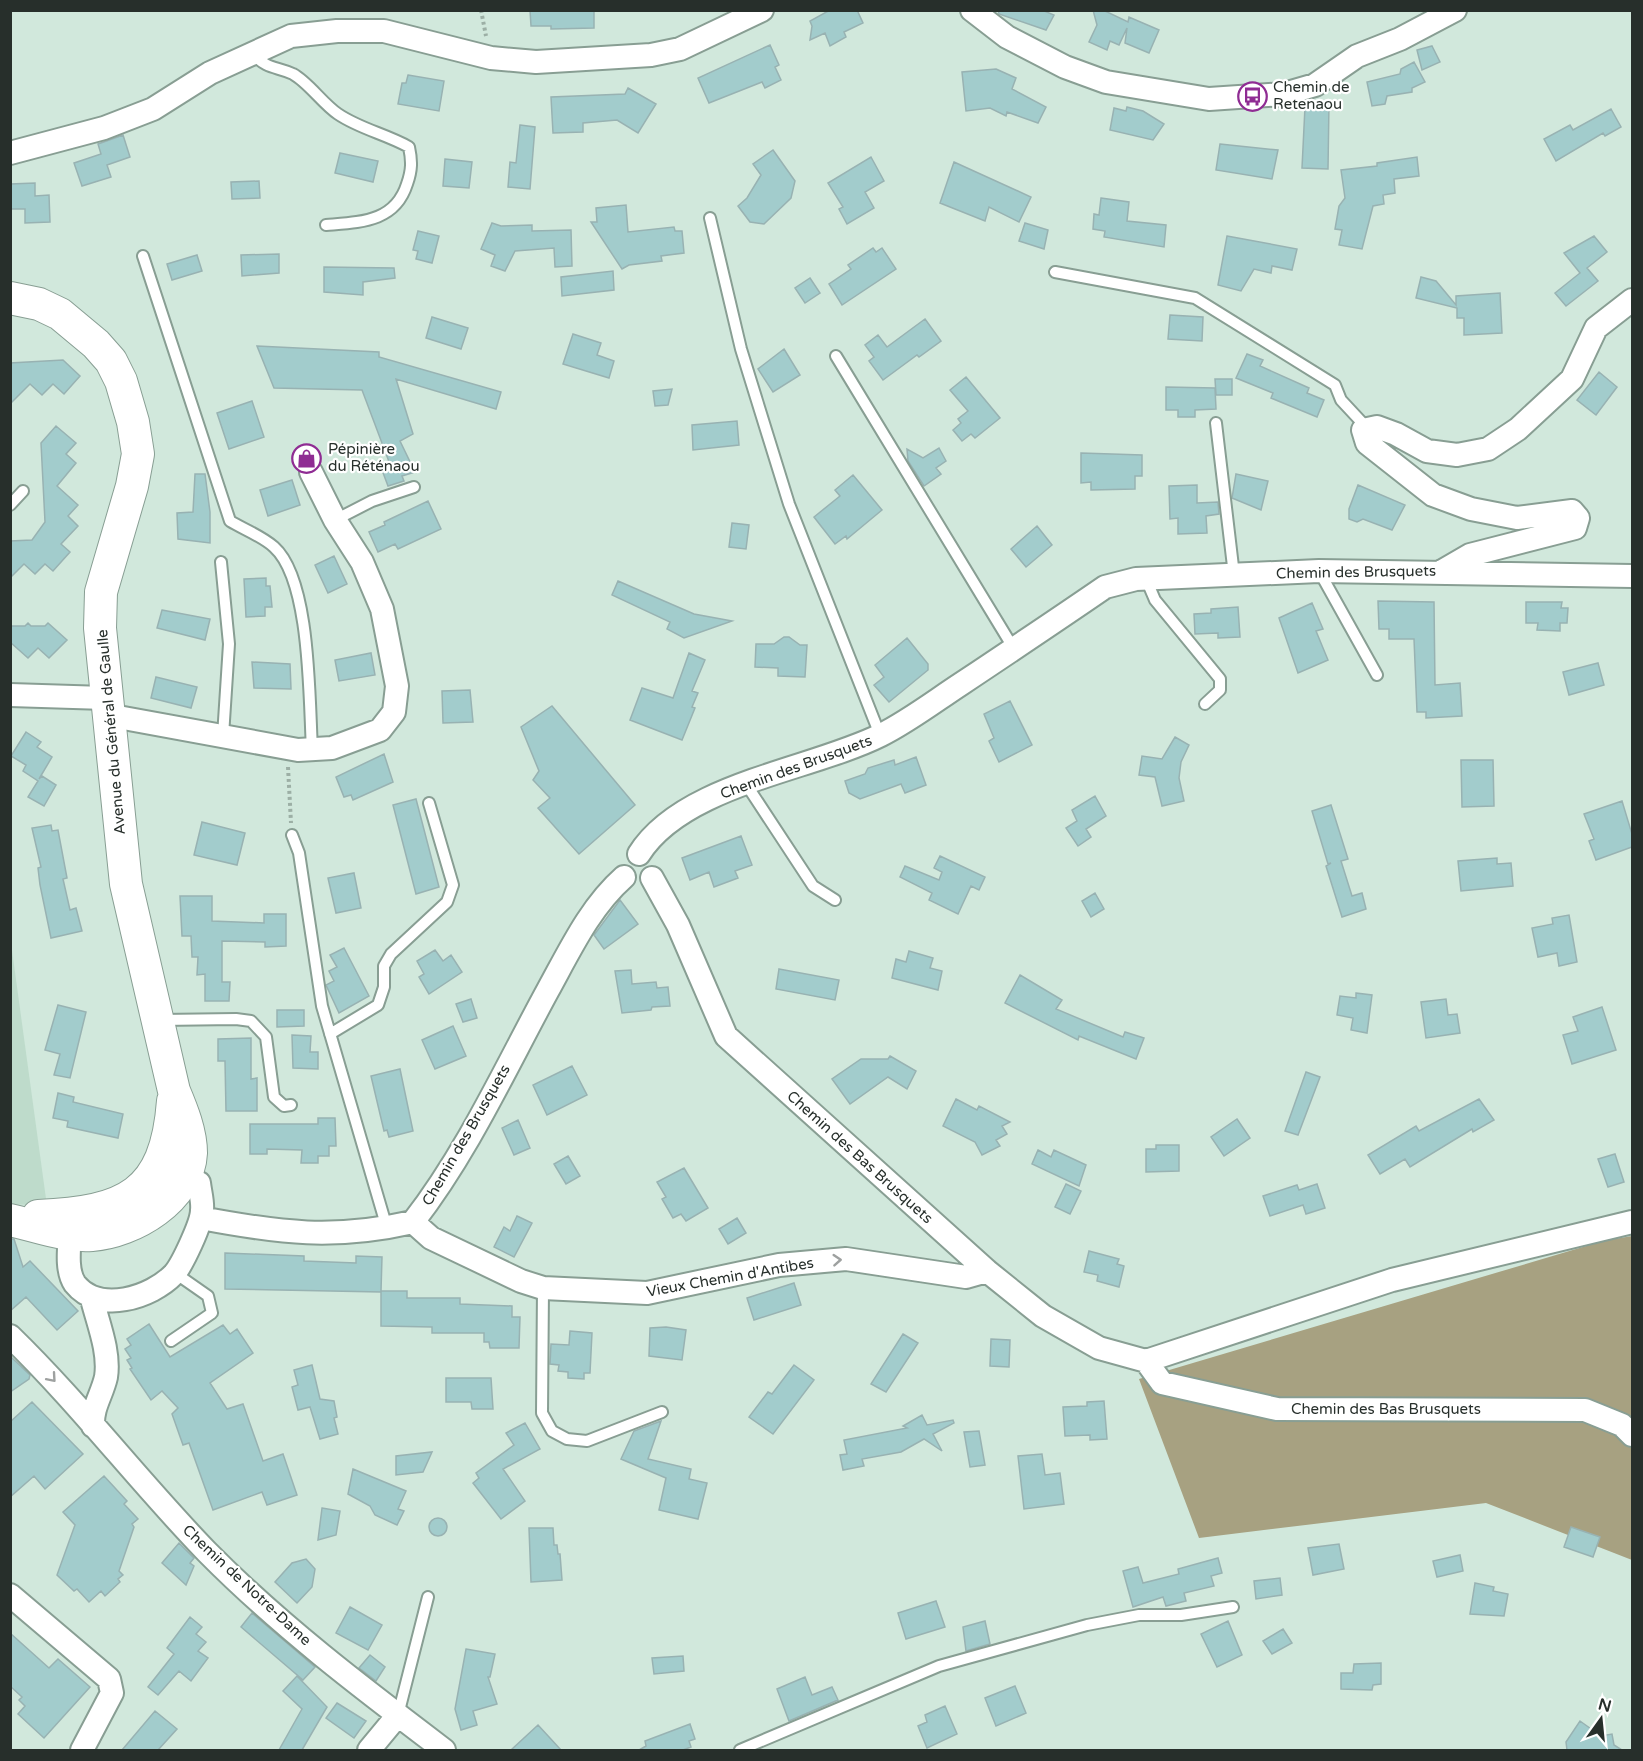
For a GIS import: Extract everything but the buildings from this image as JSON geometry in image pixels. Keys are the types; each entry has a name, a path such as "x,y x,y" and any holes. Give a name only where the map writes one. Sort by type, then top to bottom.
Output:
{"main road":[{"name":"Avenue du Général de Gaulle","path":"10,298 39,304 60,314 80,329 111,361 128,401 138,454 132,486 101,592 100,628 106,707 126,884 174,1091 184,1118 172,1179"},
{"path":"10,1219 70,1234 91,1235 130,1226 162,1205 172,1179 167,1143 174,1091"},
{"path":"10,1219 87,1212 107,1207 172,1179"}],"street":[{"path":"10,153 104,128 153,109 210,72 291,36 337,31 384,31 491,58 536,62 651,55 680,49 762,10"},
{"path":"972,10 1007,37 1106,82 1209,99 1284,94 1315,85 1357,56 1422,17 1455,10"},
{"path":"1369,429 1377,427 1396,434 1427,451 1457,455 1488,449 1518,429 1572,379 1596,328 1632,300"},
{"name":"Chemin des Brusquets","path":"639,855 656,834 697,804 771,773 830,756 880,735 1106,587 1146,579 1319,571 1438,573 1470,555 1575,528 1578,518 1572,511 1517,518 1471,509 1433,495 1388,457 1367,443 1363,430 1369,429"},
{"path":"10,695 106,707 223,736 289,749 332,748 380,730 394,712 397,686 382,609 362,562 335,520 311,471"},
{"path":"1438,573 1632,576"},
{"path":"639,855 651,862 652,878 639,886 629,883 622,869 626,860 639,855"},
{"name":"Chemin des Brusquets","path":"201,1218 249,1227 312,1234 387,1228 413,1222 448,1172 579,933 613,886 624,877"},
{"name":"Chemin des Bas Brusquets","path":"652,878 678,925 726,1036 987,1271 1043,1316 1089,1343 1146,1361 1162,1383 1277,1409 1585,1410 1622,1425 1632,1435"},
{"path":"92,1299 119,1300 150,1292 175,1273 201,1218 172,1179"},
{"path":"1146,1361 1392,1280 1632,1221"},
{"name":"Vieux Chemin d'Antibes","path":"413,1222 431,1238 521,1281 543,1288 647,1293 779,1265 846,1258 966,1277 987,1271"},
{"path":"70,1234 68,1259 74,1282 92,1299 104,1345 106,1375 92,1411 93,1426"},
{"path":"104,1345 119,1300"},
{"name":"Chemin de Notre-Dame","path":"10,1336 43,1369 207,1552 291,1631 444,1750"},
{"path":"10,1595 109,1679 112,1693 82,1750"},
{"path":"369,1750 398,1715"}],"lane":[{"path":"253,54 264,66 294,75 337,114 361,126 389,135 409,147 412,164 408,181 402,200 392,210 357,222 326,225"},
{"path":"710,218 741,349 789,504 880,735"},
{"path":"143,256 230,521 275,547 292,577 306,635 312,749"},
{"path":"1055,272 1195,297 1335,385 1341,400 1369,429"},
{"path":"836,356 1014,649"},
{"path":"1216,423 1234,575"},
{"path":"335,520 372,501 414,487"},
{"path":"10,505 22,491"},
{"path":"221,562 229,644 223,736"},
{"path":"1319,571 1377,675"},
{"path":"1146,579 1155,600 1220,679 1220,690 1205,705"},
{"path":"746,784 813,886 835,900"},
{"path":"330,1034 378,1005 384,987 384,966 391,954 447,902 453,885 429,803"},
{"path":"292,835 299,853 322,1006 387,1228"},
{"path":"157,1020 236,1019 251,1021 266,1037 274,1097 284,1106 291,1105"},
{"path":"171,1341 212,1313 208,1296 175,1273"},
{"path":"543,1288 542,1413 552,1431 567,1439 587,1441 662,1412"},
{"path":"398,1715 428,1597"},
{"path":"740,1750 939,1666 1088,1624 1139,1616 1181,1615 1233,1607"}],"path":[{"path":"289,749 288,775 292,835"}],"shaded area":[{"path":"10,939 11,943 47,1206 11,1204"},
{"path":"1632,1236 1632,1560 1486,1503 1199,1538 1139,1379 1603,1241"}],"place":[{"name":"Chemin de Retenaou","path":"1252,96"},
{"name":"Pépinière du Réténaou","path":"307,458"}]}
